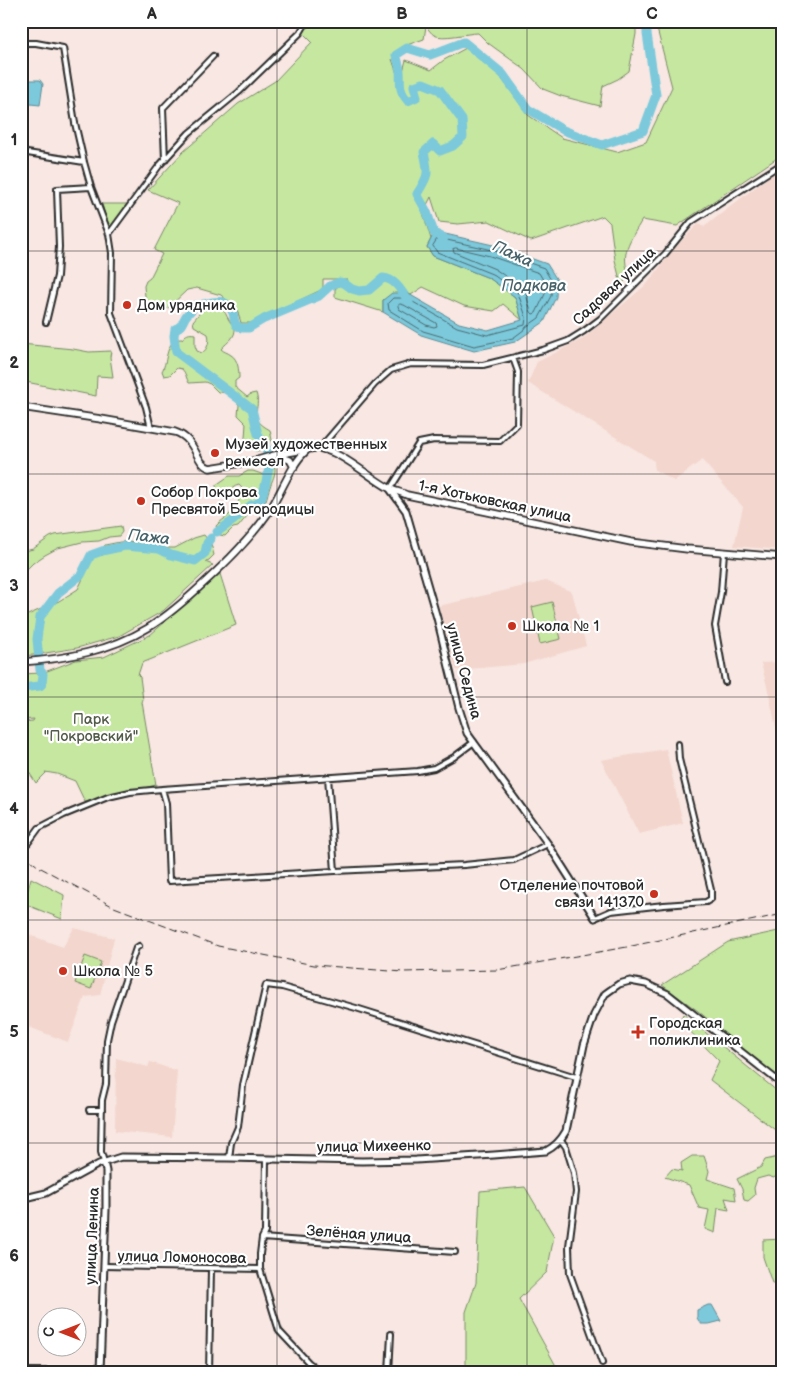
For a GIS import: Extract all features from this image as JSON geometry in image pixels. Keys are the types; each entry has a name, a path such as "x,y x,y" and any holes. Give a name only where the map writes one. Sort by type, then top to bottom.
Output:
{"main road":[{"path":"21,407 174,432 185,437 203,465 207,468 256,460 276,454 322,449"},
{"name":"1-я Хотьковская улица","path":"322,449 338,456 390,489 407,495 631,542 783,558"},
{"path":"21,662 48,660 86,653 119,642 148,628 169,613 219,569 258,527 274,504 294,467 308,450"},
{"path":"276,454 290,460 294,467"}],"street":[{"path":"109,234 188,133 239,92 300,33 307,21"},
{"path":"21,43 36,43 63,48 75,122 84,162 91,187 109,234 112,253 111,313 146,407 151,428"},
{"path":"165,160 163,108 213,56"},
{"path":"21,152 84,162"},
{"name":"Садовая улица","path":"322,449 325,442 375,384 391,370 411,364 483,365 568,341 600,319 665,254 692,222 783,163"},
{"path":"46,322 57,276 59,247 57,189 91,187"},
{"path":"390,489 419,442 434,440 500,441 517,424 518,372 513,358"},
{"name":"улица Седина","path":"390,489 406,511 437,618 459,708 468,733 548,844 595,918"},
{"path":"724,552 721,592 715,626 725,682"},
{"path":"28,843 39,828 64,815 108,797 130,792 418,771 434,768 454,757 474,742"},
{"path":"595,918 610,911 706,902 711,898 709,882 679,759 678,744"},
{"path":"328,777 335,871"},
{"path":"162,789 166,803 169,881 464,865 514,860 548,844"},
{"path":"104,1162 101,1152 102,1100 106,1084 108,1040 112,1021 136,948 139,946"},
{"path":"602,1363 570,1274 569,1246 576,1192 574,1172 566,1147 561,1140 566,1131 584,1045 594,1015 605,994 620,984 630,981 646,984 668,994 783,1085"},
{"path":"229,1158 231,1143 238,1127 243,1085 266,985 282,987 356,1008 576,1077"},
{"path":"89,1110 102,1110"},
{"name":"улица Михеенко","path":"21,1199 46,1193 104,1162 121,1157 362,1161 416,1160 546,1151 554,1147 561,1140"},
{"path":"266,1158 265,1232 262,1238 260,1270 279,1331 309,1363 323,1373"},
{"name":"улица Ленина","path":"100,1371 106,1178 104,1162"},
{"name":"Зелёная улица","path":"262,1238 455,1252"},
{"name":"улица Ломоносова","path":"104,1266 260,1270"},
{"path":"21,1371 210,1372 210,1268"},
{"path":"389,1373 391,1334"}],"shaded area":[{"path":"774,173 783,184 783,550 734,546 743,507 702,460 674,481 655,470 654,461 528,383 537,362 583,339 648,283 673,250 699,223 704,227"},
{"name":"Школа № 1","path":"546,581 572,592 586,646 523,664 456,670 439,606"},
{"path":"783,662 783,761 761,663"},
{"path":"666,749 683,823 639,834 601,760"},
{"name":"Школа № 5","path":"74,928 114,938 100,995 85,997 68,1042 21,1024 21,932 63,947"},
{"path":"116,1058 148,1067 150,1062 177,1071 172,1137 115,1131"}],"green space":[{"path":"311,21 636,21 636,34 629,71 603,86 600,106 561,96 543,89 524,69 488,43 478,33 449,37 438,36 433,34 426,26 424,39 404,46 392,59 400,83 406,60 431,70 444,60 466,48 499,75 528,115 562,138 617,152 646,142 672,87 655,21 783,21 783,154 677,226 642,220 627,247 626,261 630,277 621,284 615,260 610,223 603,216 531,241 489,221 458,224 439,222 431,197 423,213 431,239 427,247 433,256 489,278 515,297 522,320 503,304 494,311 464,306 423,287 411,295 407,293 383,300 383,312 335,297 335,289 347,279 323,279 323,289 251,323 241,323 237,309 221,295 197,288 187,290 167,309 151,311 146,307 144,286 162,254 154,250 178,203 148,190 183,152 238,104 275,81 312,42 303,33"},
{"path":"102,204 129,204 111,227 108,227"},
{"path":"212,304 221,307 235,327 233,337 221,349 237,362 239,378 235,381 235,387 247,397 256,393 257,417 270,430 272,440 260,450 255,451 245,438 246,423 238,415 239,405 233,396 228,393 218,392 205,382 189,383 182,369 177,368 170,375 164,376 162,371 170,346 173,342 182,339 188,334 195,334 197,351 202,353 206,349 209,342 208,334 194,326 193,321 203,309"},
{"path":"21,344 89,352 111,351 113,377 97,376 96,396 21,381"},
{"path":"272,467 275,467 274,475 263,507 252,510 238,527 233,528 225,536 220,535 216,526 234,510 242,488 239,485 235,486 227,494 221,496 216,495 216,485 229,476 239,476 248,471 264,475"},
{"path":"121,526 122,532 119,536 58,548 33,563 21,575 21,552 33,549 50,537"},
{"path":"204,535 211,544 214,555 205,562 213,565 163,611 119,636 77,648 21,656 21,618 59,601 78,589 94,556 103,555 102,550 105,545 140,541 156,542 165,548 175,548"},
{"name":"Парк \"Покровский\"","path":"220,574 236,625 142,663 138,675 140,677 142,702 156,785 85,802 75,781 57,774 45,772 36,783 21,760 21,722 33,721 34,719 21,720 21,674 42,673 76,660 104,657 150,635"},
{"path":"552,602 561,639 540,644 532,607"},
{"path":"31,878 64,895 62,919 27,905 26,897"},
{"path":"783,930 783,1082 698,1011 662,985 728,942"},
{"path":"85,956 101,962 91,989 75,983"},
{"path":"683,1014 783,1096 783,1136 710,1080 719,1061 680,1021"},
{"path":"692,1156 704,1156 709,1171 707,1179 734,1188 736,1200 725,1198 729,1210 718,1208 715,1233 705,1229 709,1210 699,1208 689,1185 665,1177 672,1169 682,1171 681,1163"},
{"path":"783,1156 783,1168 774,1178 768,1176 757,1179 754,1188 755,1195 748,1201 744,1200 742,1189 737,1179 761,1167 765,1160"},
{"path":"525,1187 554,1236 547,1272 519,1299 560,1373 466,1373 466,1312 476,1283 480,1191"},
{"path":"783,1239 783,1243 777,1246 779,1284 772,1283 763,1257 763,1240"}],"water":[{"path":"30,80 40,80 43,84 40,105 21,103 21,88"},
{"name":"Подкова","path":"434,233 493,245 547,264 557,280 556,297 544,322 515,342 474,351 421,335 383,312 383,300 392,293 407,293 459,323 488,330 522,320 515,297 489,278 433,256 427,247"},
{"path":"712,1305 721,1321 701,1324 697,1318 697,1310"}],"waterway":[{"name":"Пажа","path":"444,238 434,233 427,212 417,194 427,174 424,152 433,144 440,151 453,146 463,137 462,120 440,90 423,83 414,86 417,97 408,101 401,90 400,71 396,55 407,48 430,55 464,42 503,74 528,109 563,130 602,145 643,131 656,95 647,34 647,21"},
{"name":"Пажа","path":"217,532 251,505 261,500 269,468 266,447 258,434 252,409 176,352 175,329 181,325 196,305 216,302 226,303 230,307 236,325 241,328 249,328 264,319 319,296 330,286 339,282 359,291 369,290 383,278 388,279 398,287 409,302"},
{"name":"Пажа","path":"21,688 40,686 42,684 43,674 40,670 37,639 40,617 58,593 81,575 91,555 125,546 159,549 171,555 195,561 205,553 207,543 211,538"}],"railway":[{"path":"21,853 39,867 114,907 218,946 314,965 403,972 497,970 627,947 783,914"}],"place":[{"name":"Дом урядника","path":"127,305"},
{"name":"Музей художественных ремесел","path":"215,453"},
{"name":"Собор Покрова Пресвятой Богородицы","path":"141,501"},
{"name":"Школа № 1","path":"512,626"},
{"name":"Отделение почтовой связи 141370","path":"654,894"},
{"name":"Школа № 5","path":"63,971"},
{"name":"Городская поликлиника","path":"638,1032"}]}
